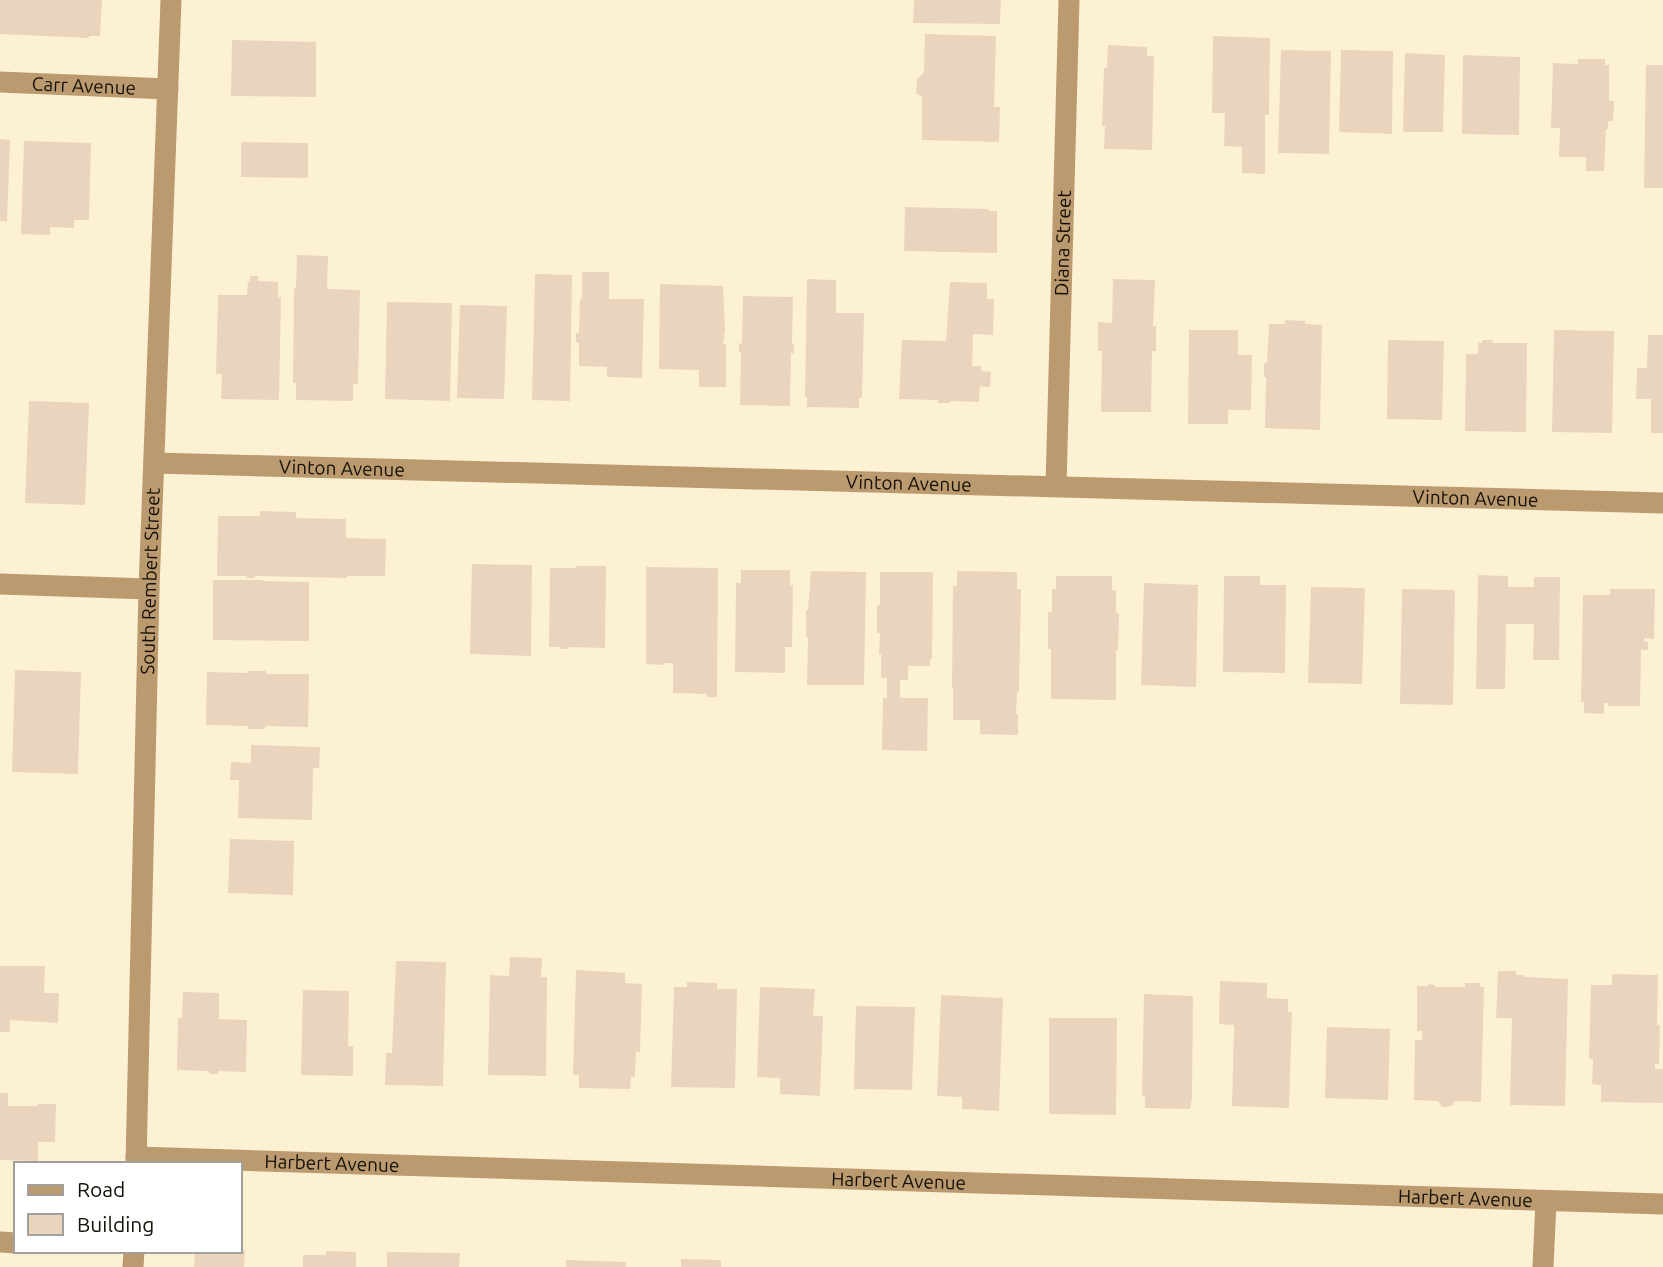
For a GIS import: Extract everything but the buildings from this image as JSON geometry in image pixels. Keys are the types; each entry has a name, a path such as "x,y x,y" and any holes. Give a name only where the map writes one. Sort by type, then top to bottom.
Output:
{"street":[{"name":"South Rembert Street","path":"136,1160 149,589 171,0"},
{"name":"Diana Street","path":"1056,486 1069,0"},
{"name":"Carr Avenue","path":"0,82 168,89"},
{"name":"Vinton Avenue","path":"155,463 1663,503"},
{"path":"0,584 149,589"},
{"name":"Harbert Avenue","path":"136,1160 205,1162"},
{"name":"Harbert Avenue","path":"242,1163 1663,1204"},
{"path":"1543,1267 1546,1201"}]}
